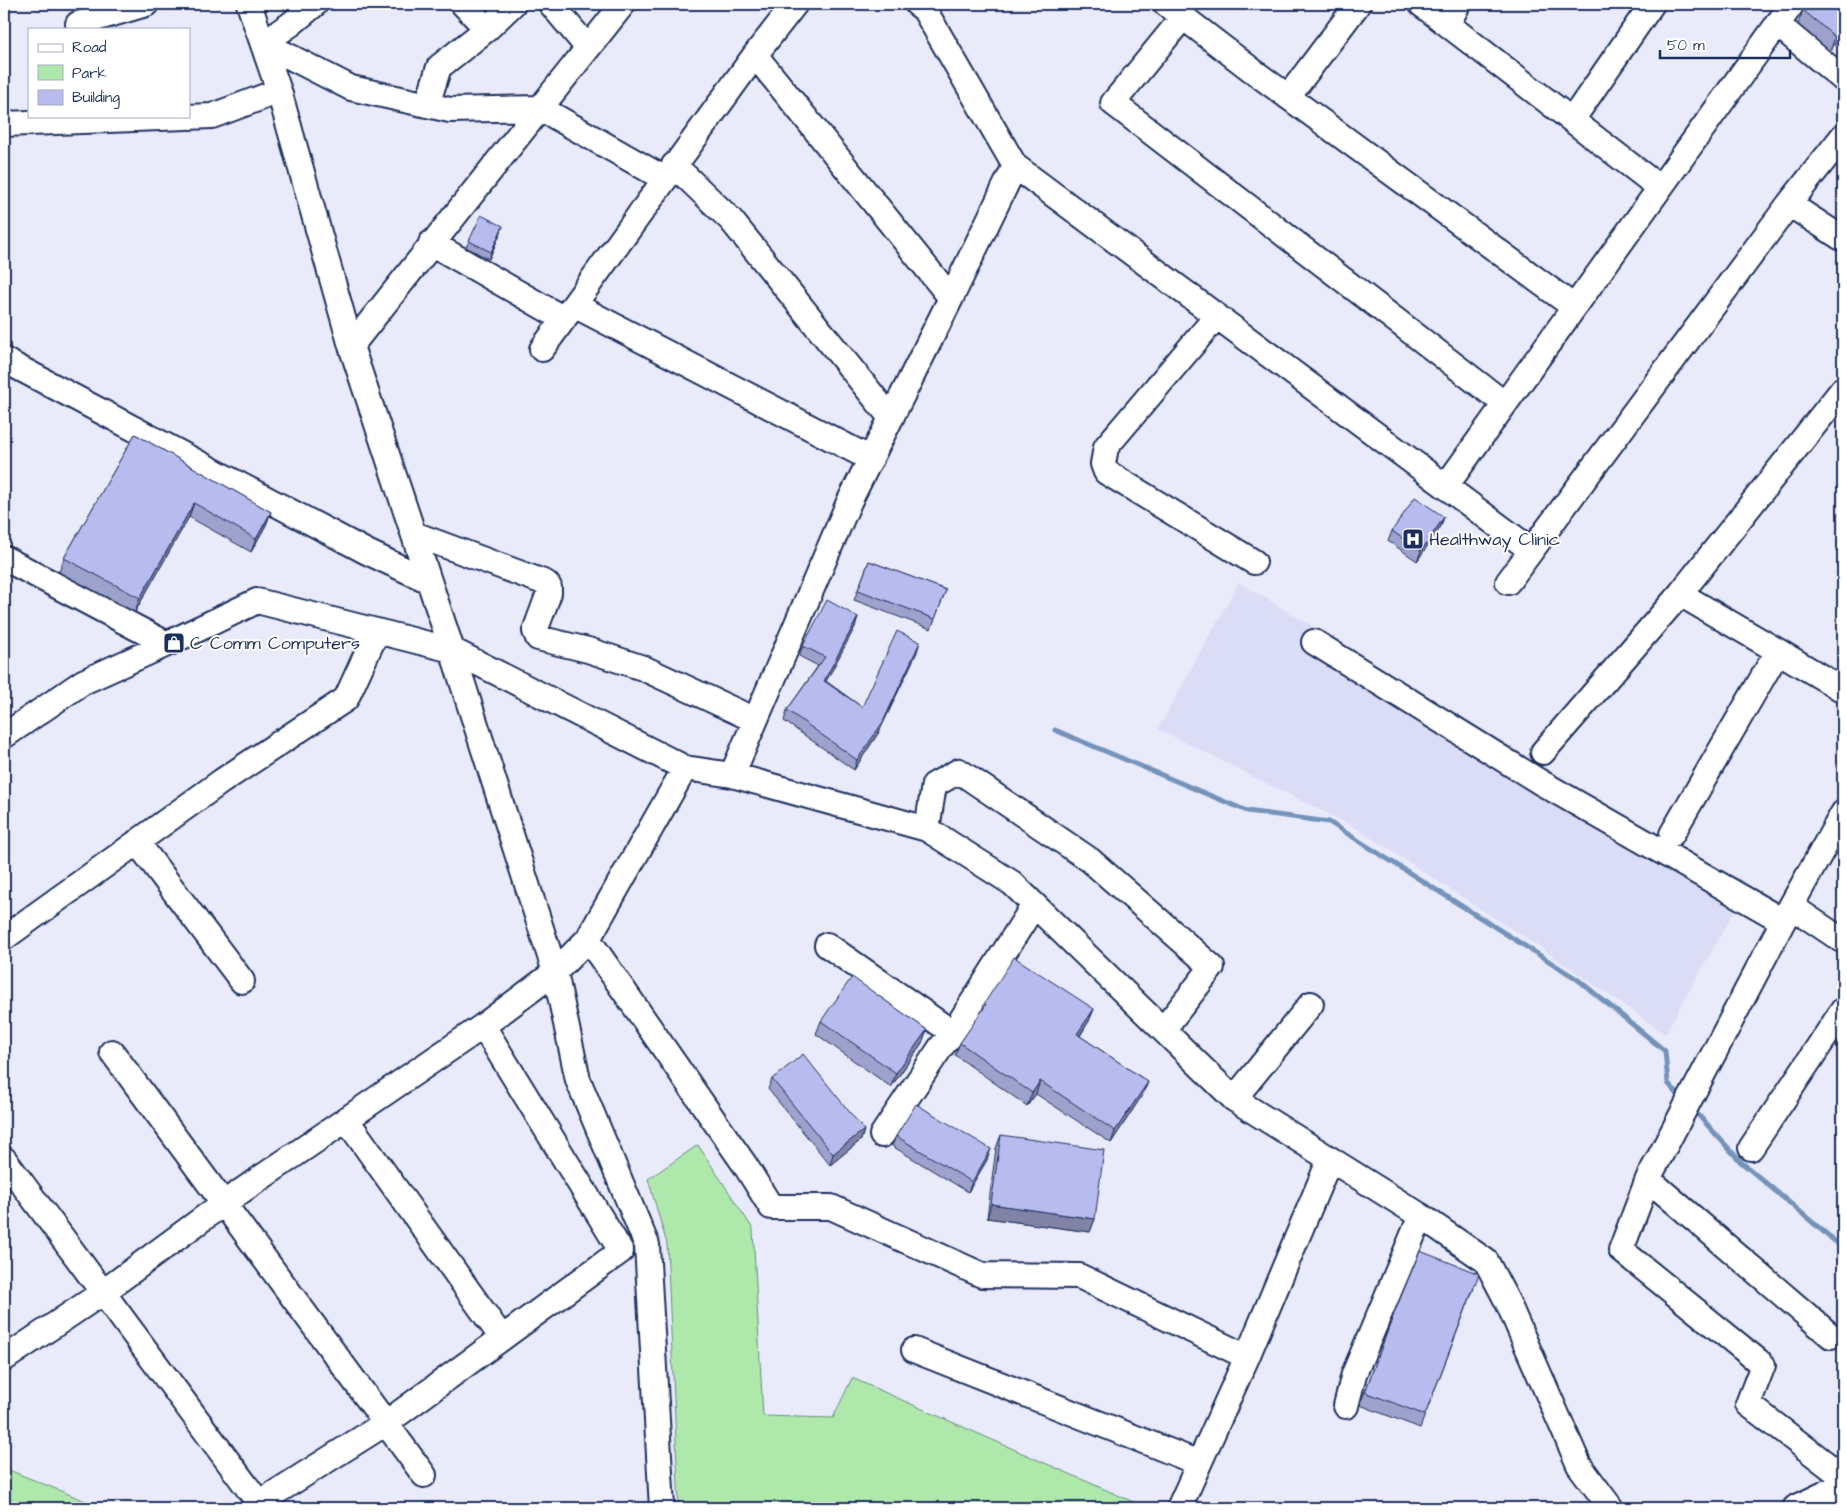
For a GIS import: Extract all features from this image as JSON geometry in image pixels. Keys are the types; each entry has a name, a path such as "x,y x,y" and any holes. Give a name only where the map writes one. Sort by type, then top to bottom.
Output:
{"street":[{"path":"78,24 146,4"},
{"path":"249,4 279,91 351,346 452,650 555,972 578,1080 646,1246 662,1508"},
{"path":"263,43 291,24 315,4"},
{"path":"463,4 487,29"},
{"path":"427,105 439,68 487,29 513,4"},
{"path":"551,4 588,48"},
{"path":"351,346 622,4"},
{"path":"542,349 755,55 795,4"},
{"path":"917,4 924,9 1016,166 1532,550"},
{"path":"1288,97 1358,4"},
{"path":"1421,4 1453,14 1572,120 1660,188"},
{"path":"1572,120 1652,4"},
{"path":"1446,486 1792,4"},
{"path":"1505,404 1113,103 1174,10 1288,97 1574,307"},
{"path":"1777,24 1843,79"},
{"path":"263,43 351,88 450,110 540,108 670,172 731,220 891,418"},
{"path":"755,55 952,298"},
{"path":"190,117 212,116 279,91"},
{"path":"4,124 160,118"},
{"path":"1508,582 1789,204 1843,136"},
{"path":"732,775 849,502 1016,166"},
{"path":"1789,204 1843,239"},
{"path":"431,243 871,459"},
{"path":"1217,316 1106,447 1103,464 1106,472 1254,562"},
{"path":"4,360 367,552 429,581"},
{"path":"1543,752 1680,594 1843,388"},
{"path":"414,534 546,583 550,587 535,630 538,638 588,650 643,668 755,720"},
{"path":"4,558 167,644"},
{"path":"1680,594 1843,690"},
{"path":"4,736 83,682 257,601 452,650 685,768 732,775 927,829 1012,883 1234,1099 1421,1216 1486,1261 1508,1303 1579,1465 1612,1508"},
{"path":"4,938 222,782 346,699 377,631"},
{"path":"1314,642 1540,782 1843,941"},
{"path":"1672,834 1778,651"},
{"path":"4,1359 102,1293 224,1203 483,1026 555,972 588,940 685,768"},
{"path":"927,829 934,785 958,770 1090,860 1212,967 1163,1030"},
{"path":"1843,813 1835,848 1787,913 1648,1179 1621,1250 1763,1365 1748,1404 1843,1477"},
{"path":"137,842 242,981"},
{"path":"882,1135 941,1047 953,1033 1034,905"},
{"path":"588,940 745,1165 771,1207 831,1207 982,1275 1079,1276 1247,1356"},
{"path":"827,945 953,1033"},
{"path":"1234,1099 1311,1004"},
{"path":"1751,1148 1843,1010"},
{"path":"5,1163 259,1503 386,1423 620,1251 483,1026"},
{"path":"112,1052 424,1474"},
{"path":"346,1119 502,1338"},
{"path":"1179,1508 1247,1356 1330,1159"},
{"path":"1648,1179 1831,1336"},
{"path":"1346,1406 1354,1374 1421,1216"},
{"path":"914,1350 1199,1463"},
{"path":"1795,1508 1843,1485"}],"shaded area":[{"path":"1239,582 1747,889 1665,1034 1544,950 1354,827 1158,729"}],"green space":[{"path":"698,1145 753,1229 763,1416 833,1418 852,1378 1147,1508 679,1508 667,1244 648,1179"},
{"path":"4,1468 103,1508 4,1508"}],"building":[{"path":"1808,4 1843,4 1843,27 1835,37 1803,10"},
{"path":"481,215 503,226 491,252 469,241"},
{"path":"135,434 271,512 256,539 194,503 140,598 64,558"},
{"path":"1415,497 1444,517 1421,551 1392,531"},
{"path":"869,561 946,590 935,619 858,590"},
{"path":"827,600 858,617 824,681 862,707 897,631 920,642 883,722 857,760 787,710 825,657 803,646"},
{"path":"1014,957 1094,1009 1077,1034 1148,1082 1115,1131 1040,1081 1032,1093 960,1043 986,1005 984,1004"},
{"path":"852,977 927,1030 896,1073 821,1021"},
{"path":"803,1054 864,1130 833,1154 772,1079"},
{"path":"916,1104 991,1149 972,1182 896,1136"},
{"path":"1001,1135 1104,1150 1095,1219 991,1204"},
{"path":"1420,1251 1479,1274 1425,1415 1365,1392"}],"waterway":[{"path":"1055,730 1247,811 1329,822 1577,979 1665,1051 1668,1083 1682,1099"},
{"path":"1692,1108 1741,1162 1843,1248"}],"place":[{"name":"Healthway Clinic","path":"1413,539"},
{"name":"C Comm Computers","path":"174,643"}]}
